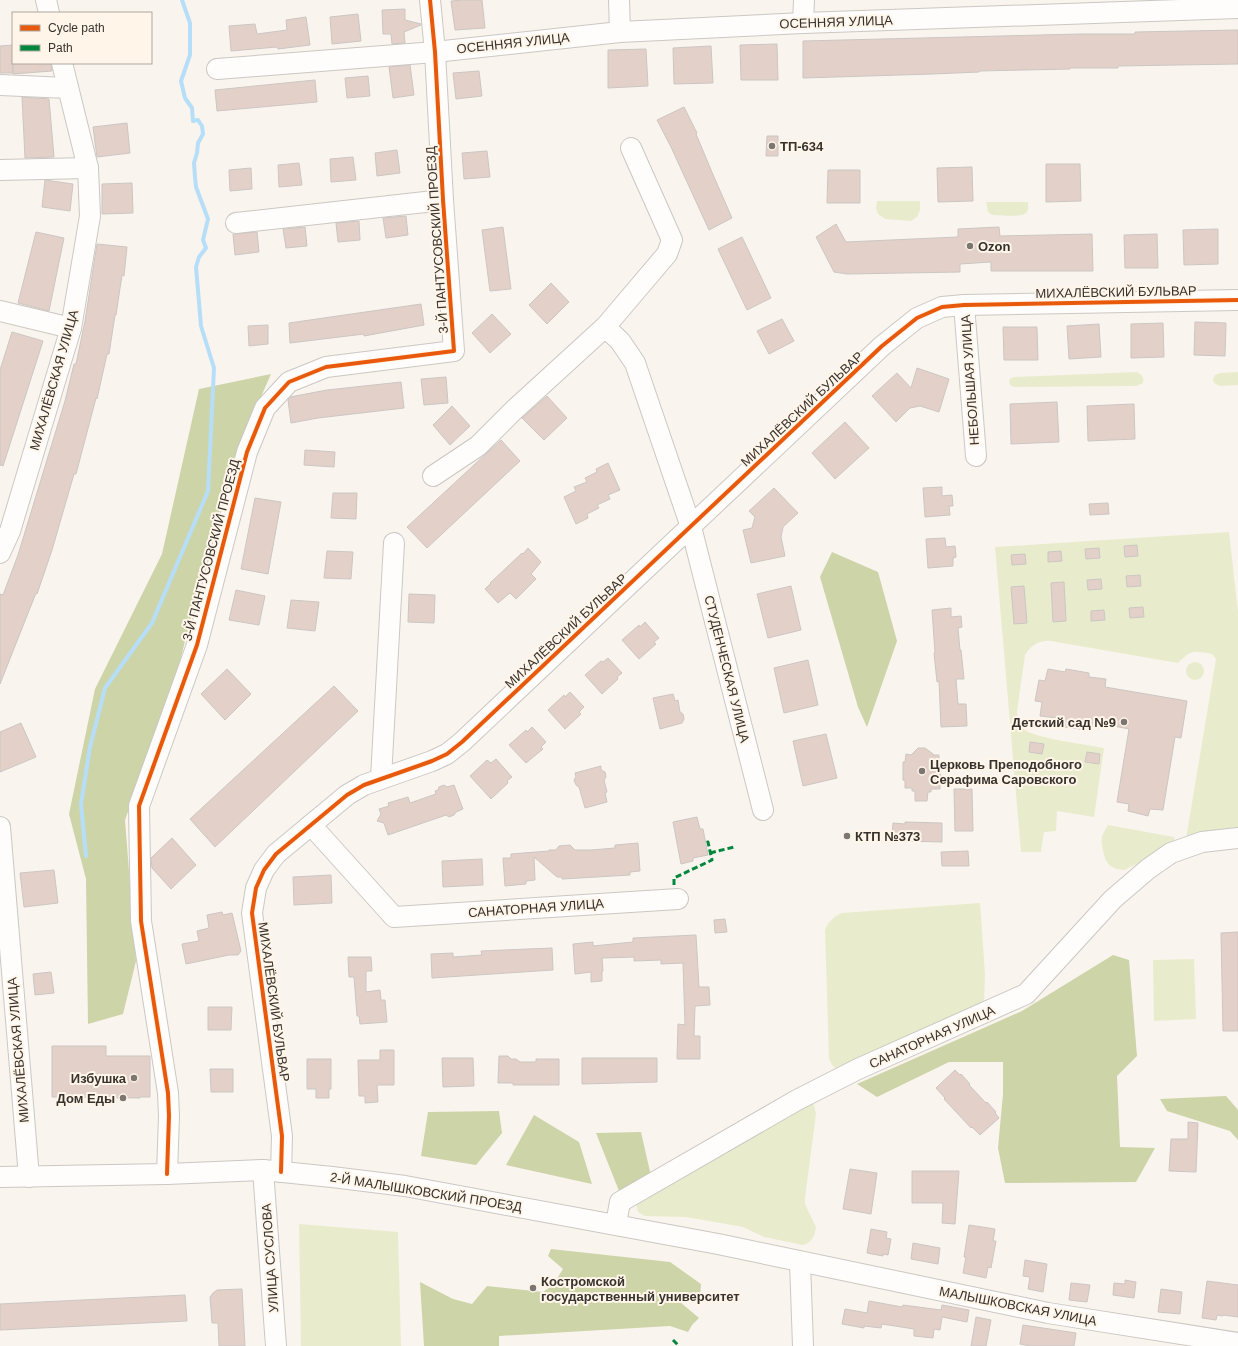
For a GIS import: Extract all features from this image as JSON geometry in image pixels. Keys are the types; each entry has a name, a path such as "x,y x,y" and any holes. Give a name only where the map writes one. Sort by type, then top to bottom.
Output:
{"street":[{"path":"46,0 49,12"},
{"name":"3-Й ПАНТУСОВСКИЙ ПРОЕЗД","path":"167,1174 169,1116 168,1093 141,921 139,806 197,645 247,452 265,408 289,382 326,367 454,352 443,200 435,52 430,0"},
{"path":"619,0 620,32"},
{"path":"803,23 804,0"},
{"name":"ОСЕННЯЯ УЛИЦА","path":"435,52 620,32 803,23 1238,8"},
{"path":"217,69 435,52"},
{"name":"МИХАЛЁВСКАЯ УЛИЦА","path":"0,553 10,531 71,328 90,216 88,168 62,64"},
{"path":"0,85 68,88"},
{"path":"433,476 478,446 514,410 605,327 667,254 672,240 631,148"},
{"path":"0,170 88,168"},
{"name":"3-Й ПАНТУСОВСКИЙ ПРОЕЗД","path":"236,223 443,200"},
{"name":"МИХАЛЁВСКИЙ БУЛЬВАР","path":"272,1171 282,1136 252,913 256,888 264,870 276,854 347,795 364,785 381,778 432,761 447,754 462,742 882,346 917,318 942,307 964,305 1238,300"},
{"name":"НЕБОЛЬШАЯ УЛИЦА","path":"964,305 976,456"},
{"path":"0,311 71,328"},
{"name":"СТУДЕНЧЕСКАЯ УЛИЦА","path":"605,327 620,341 635,363 691,527 763,810"},
{"path":"381,778 394,543"},
{"name":"САНАТОРНАЯ УЛИЦА","path":"312,825 394,917 678,899"},
{"name":"МИХАЛЁВСКАЯ УЛИЦА","path":"0,827 29,1177"},
{"name":"САНАТОРНАЯ УЛИЦА","path":"616,1224 620,1202 797,1100 858,1069 1026,994 1113,899 1148,869 1171,853 1202,842 1238,838"},
{"name":"2-Й МАЛЫШКОВСКИЙ ПРОЕЗД","path":"0,1177 272,1171 405,1186 616,1224 800,1262"},
{"name":"УЛИЦА СУСЛОВА","path":"272,1171 276,1346"},
{"path":"800,1262 803,1346"},
{"name":"МАЛЫШКОВСКАЯ УЛИЦА","path":"800,1262 1048,1313 1238,1343"}],"green space":[{"path":"877,201 920,201 920,210 917,217 911,221 885,219 878,214 876,208"},
{"path":"986,202 1028,202 1028,210 1025,214 1021,215 992,215 988,212"},
{"path":"1137,372 1142,376 1143,383 1136,386 1015,387 1011,386 1009,382 1010,379 1014,377"},
{"path":"1238,372 1238,385 1220,386 1214,383 1213,379 1215,375 1220,373"},
{"path":"271,374 234,458 175,681 125,820 136,961 123,1014 88,1024 86,879 69,814 95,689 162,554 199,389"},
{"path":"1229,532 1238,612 1238,832 1186,839 1216,659 1212,654 1201,652 1190,653 1178,663 1051,641 1043,641 1030,648 1025,655 1017,711 1020,724 1025,730 1039,736 1104,748 1094,817 1057,811 1056,831 1044,832 1041,852 1021,852 995,547"},
{"path":"832,552 878,572 897,641 867,727 858,707 820,577"},
{"path":"1195,662 1201,665 1204,671 1201,677 1195,680 1189,677 1186,671 1189,665"},
{"path":"1108,825 1174,837 1175,846 1124,870 1112,867 1105,859 1102,845 1102,837"},
{"path":"980,903 985,974 984,1004 838,1070 833,1066 829,1059 825,930 828,924 836,916 842,913"},
{"path":"1113,955 1129,960 1137,1056 1117,1076 1120,1147 1155,1148 1136,1182 1005,1183 998,1148 1003,1094 1003,1062 949,1062 877,1097 857,1084 1022,1011"},
{"path":"1194,959 1196,1019 1154,1021 1153,960"},
{"path":"1226,1096 1238,1110 1238,1140 1230,1131 1167,1111 1160,1099"},
{"path":"811,1102 814,1105 816,1114 805,1204 816,1227 811,1241 803,1245 764,1237 743,1227 686,1217 645,1216 638,1212 636,1203"},
{"path":"499,1111 502,1133 476,1165 421,1156 428,1112"},
{"path":"534,1115 579,1142 592,1184 506,1165"},
{"path":"641,1132 651,1176 621,1196 596,1133"},
{"path":"299,1224 398,1232 401,1346 301,1346"},
{"path":"551,1249 670,1262 701,1284 700,1298 680,1302 699,1318 688,1332 670,1326 499,1336 499,1346 424,1346 420,1282 453,1299 472,1304 487,1286 543,1292 553,1285 563,1269 548,1256"}],"building":[{"path":"482,0 485,28 455,30 451,1"},
{"path":"405,9 405,20 421,25 404,32 405,43 392,44 391,34 383,34 382,10"},
{"path":"358,14 361,41 332,44 330,17"},
{"path":"306,17 310,45 278,49 277,47 231,51 229,26 255,24 257,34 287,30 286,20"},
{"path":"1238,30 1238,64 1118,66 1118,68 1070,68 803,78 803,41 1135,34 1135,32"},
{"path":"777,44 778,80 741,80 740,45"},
{"path":"12,45 13,73 0,73 0,46"},
{"path":"711,46 713,83 674,84 673,48"},
{"path":"646,49 648,86 608,88 608,50"},
{"path":"13,64 51,64 52,71 13,74"},
{"path":"410,65 414,95 393,98 389,67"},
{"path":"479,71 482,96 456,99 453,73"},
{"path":"368,76 370,96 347,98 345,78"},
{"path":"315,80 317,102 217,111 215,90"},
{"path":"22,97 49,99 54,157 25,158"},
{"path":"684,107 697,133 696,134 732,218 709,230 657,120"},
{"path":"127,123 130,153 97,157 93,127"},
{"name":"ТП-634","path":"767,136 778,136 778,156 766,156"},
{"path":"397,150 400,173 377,176 375,153"},
{"path":"487,151 490,177 464,179 462,153"},
{"path":"353,157 356,180 331,182 330,159"},
{"path":"299,163 302,185 279,187 278,165"},
{"path":"1046,164 1080,164 1081,201 1046,202"},
{"path":"972,167 973,201 938,202 937,168"},
{"path":"251,168 252,189 230,191 229,170"},
{"path":"828,170 860,170 860,203 827,203"},
{"path":"45,180 73,184 70,211 42,207"},
{"path":"132,183 133,213 102,214 102,184"},
{"path":"406,216 408,235 386,238 383,218"},
{"path":"359,221 360,240 338,242 336,223"},
{"path":"836,224 846,242 958,237 958,229 999,227 1000,236 1092,234 1093,271 991,271 991,262 960,264 960,272 847,274 834,272 816,237"},
{"path":"305,227 307,246 286,248 283,229"},
{"path":"503,227 511,289 490,291 482,230"},
{"path":"1218,229 1218,264 1184,265 1183,230"},
{"path":"36,232 64,238 49,311 18,303"},
{"path":"257,232 259,252 235,255 233,234"},
{"path":"1157,234 1158,268 1125,268 1124,235"},
{"path":"742,237 771,298 747,310 718,249"},
{"path":"97,244 127,247 124,276 122,275 109,354 107,354 97,399 96,398 76,474 74,474 52,550 37,594 36,593 0,684 0,594 3,595 18,555 65,401 74,364 76,364 85,321"},
{"path":"551,283 569,302 547,324 529,305"},
{"path":"421,304 424,325 364,336 364,334 290,343 289,323"},
{"path":"492,314 511,334 490,353 472,333"},
{"path":"782,319 794,341 769,354 757,331"},
{"path":"1195,322 1226,323 1225,356 1194,355"},
{"path":"1163,323 1164,357 1131,358 1131,324"},
{"path":"1099,324 1101,357 1069,359 1067,326"},
{"path":"268,325 268,344 249,346 248,326"},
{"path":"1003,327 1037,327 1038,360 1004,360"},
{"path":"12,332 43,341 3,466 0,465 0,370"},
{"path":"917,368 949,379 939,412 920,406 910,408 896,422 872,396 897,373 911,388"},
{"path":"446,377 448,403 424,405 421,379"},
{"path":"401,382 404,408 318,418 291,423 288,400 290,397 327,390"},
{"path":"547,396 567,418 544,440 522,418"},
{"path":"1057,402 1059,442 1011,444 1010,404"},
{"path":"1134,404 1135,439 1088,441 1087,406"},
{"path":"452,406 470,426 450,445 433,425"},
{"path":"845,422 869,448 835,479 812,453"},
{"path":"501,440 520,461 427,548 407,527"},
{"path":"305,450 335,452 334,467 304,465"},
{"path":"608,463 620,490 608,495 610,499 597,505 599,508 587,514 588,518 576,524 564,497 576,491 574,487 587,482 585,478 597,472 596,469"},
{"path":"942,487 942,496 952,495 953,506 949,506 950,515 925,517 923,488"},
{"path":"774,488 798,513 783,527 781,537 785,556 751,563 743,530 752,528 755,517 749,511"},
{"path":"333,493 357,493 356,519 331,518"},
{"path":"255,498 281,502 268,574 241,569"},
{"path":"1108,503 1109,514 1090,515 1089,504"},
{"path":"945,538 946,547 955,546 956,557 953,558 953,566 928,568 926,539"},
{"path":"1137,545 1138,556 1125,557 1124,546"},
{"path":"528,548 541,562 531,574 536,579 516,599 510,593 498,603 485,589"},
{"path":"1099,548 1100,558 1086,559 1085,549"},
{"path":"327,551 353,552 351,579 324,578"},
{"path":"1061,551 1062,561 1048,562 1048,552"},
{"path":"1025,554 1026,564 1012,565 1011,555"},
{"path":"1140,575 1141,586 1127,587 1126,576"},
{"path":"1101,579 1102,589 1088,590 1087,580"},
{"path":"1064,582 1066,621 1053,622 1051,583"},
{"path":"791,586 801,630 768,638 757,594"},
{"path":"1024,586 1027,623 1014,624 1011,587"},
{"path":"236,590 265,596 259,625 229,620"},
{"path":"409,594 435,595 434,623 408,622"},
{"path":"291,600 319,602 315,631 287,628"},
{"path":"1143,607 1144,617 1130,618 1129,608"},
{"path":"951,608 951,617 961,616 962,627 958,628 964,679 956,679 958,704 966,704 967,726 941,727 939,681 937,682 932,610"},
{"path":"1104,610 1105,620 1091,621 1091,611"},
{"path":"645,622 659,638 654,642 656,644 639,659 622,640 639,625 640,627"},
{"path":"608,658 622,673 617,677 618,679 602,694 585,675 601,661 603,662"},
{"path":"808,660 818,705 784,713 774,668"},
{"path":"227,669 251,694 225,720 201,694"},
{"path":"1048,669 1065,672 1066,669 1089,673 1089,677 1106,679 1105,687 1187,701 1181,738 1175,737 1163,810 1150,809 1148,816 1128,811 1129,804 1117,802 1129,729 1099,723 1099,728 1081,724 1080,729 1056,726 1057,718 1040,716 1042,702 1035,701 1039,680 1045,681"},
{"path":"334,686 358,711 215,847 190,819"},
{"path":"570,692 584,707 579,712 581,714 565,729 548,710 564,695 565,697"},
{"path":"673,694 675,701 678,700 680,712 683,714 684,719 682,723 660,729 653,698"},
{"path":"21,723 36,757 0,772 0,732"},
{"path":"532,727 546,742 541,747 543,749 526,763 509,745 526,730 527,732"},
{"path":"826,734 837,778 803,786 793,741"},
{"path":"1030,742 1044,744 1042,754 1029,752"},
{"name":"Церковь Преподобного Серафима Саровского","path":"918,748 925,748 933,755 939,755 939,763 941,763 940,789 931,789 931,792 928,792 927,801 915,801 915,791 912,791 912,788 905,788 905,781 903,780 903,762 905,762 906,754 911,755"},
{"path":"1087,752 1100,754 1099,764 1085,762"},
{"path":"496,759 512,777 507,781 508,783 491,799 470,776 487,760 491,763"},
{"path":"601,766 601,770 605,772 606,777 604,780 607,792 605,793 607,802 585,808 579,787 576,785 574,780 576,777 575,773"},
{"path":"444,785 447,787 454,785 463,809 456,812 454,815 449,817 446,815 388,835 384,823 377,821 381,814 379,809 389,806 388,803 408,797 410,803 436,794 435,791"},
{"path":"954,789 972,789 973,831 955,831"},
{"path":"697,817 700,829 703,829 708,855 693,858 693,861 681,864 673,822"},
{"path":"905,822 942,823 942,842 904,841 904,839 892,838 893,823 905,824"},
{"path":"172,838 196,865 171,889 152,868 151,858"},
{"path":"638,843 640,871 630,872 630,875 562,879 562,877 557,877 534,857 535,880 526,881 526,884 505,886 503,858 511,858 511,854 556,850 559,846 570,845 575,850 591,850 615,848 615,845"},
{"path":"968,851 969,866 942,866 941,852"},
{"path":"482,859 483,885 443,887 442,861"},
{"path":"54,870 58,903 24,907 20,873"},
{"path":"331,875 332,903 294,905 293,877"},
{"path":"222,912 223,915 232,913 241,951 238,955 229,955 186,964 182,944 199,941 197,931 209,928 207,915"},
{"path":"725,919 727,932 715,933 714,920"},
{"path":"1238,932 1238,1031 1223,1031 1221,933"},
{"path":"696,935 699,987 709,987 710,1005 695,1006 694,1036 700,1036 700,1059 677,1059 678,1024 685,1025 683,963 661,964 661,960 634,961 634,957 602,958 602,981 591,982 591,972 575,974 573,944 593,942 593,946 633,942 633,938"},
{"path":"552,948 553,970 432,978 431,954 453,953 453,957 482,955 481,951"},
{"path":"348,957 371,957 372,971 366,971 366,992 380,990 381,1000 385,1000 387,1022 360,1024 359,1016 357,1016 354,977 349,977"},
{"path":"51,972 54,993 35,995 33,974"},
{"path":"208,1007 232,1007 231,1030 208,1030"},
{"path":"52,1046 106,1046 106,1056 150,1056 150,1097 52,1097"},
{"path":"380,1050 394,1050 394,1085 377,1085 378,1102 365,1103 365,1096 359,1096 358,1060 380,1060"},
{"path":"499,1056 508,1056 511,1059 516,1059 520,1062 536,1062 536,1059 559,1059 559,1085 513,1085 513,1083 498,1083"},
{"path":"442,1058 473,1058 474,1086 443,1087"},
{"path":"582,1058 657,1058 657,1082 582,1084"},
{"path":"307,1059 331,1059 331,1089 329,1089 329,1098 316,1098 316,1089 307,1089"},
{"path":"210,1069 233,1069 233,1092 211,1092"},
{"path":"955,1070 960,1075 961,1074 986,1103 987,1102 999,1118 980,1135 972,1127 971,1128 944,1099 945,1098 936,1088"},
{"path":"1188,1122 1198,1123 1196,1172 1169,1171 1171,1139 1188,1139"},
{"path":"850,1169 877,1173 871,1214 843,1209"},
{"path":"912,1171 959,1171 955,1224 942,1223 943,1203 912,1203"},
{"path":"969,1225 995,1229 993,1241 996,1241 991,1268 988,1267 986,1278 963,1273"},
{"path":"871,1229 887,1232 886,1238 891,1239 888,1255 883,1254 883,1256 867,1253"},
{"path":"913,1243 940,1248 938,1264 911,1259"},
{"path":"1025,1260 1047,1264 1043,1292 1028,1289 1030,1277 1023,1276"},
{"path":"1125,1280 1136,1282 1134,1298 1113,1295 1114,1283 1125,1284"},
{"path":"1207,1281 1238,1285 1238,1317 1217,1315 1216,1320 1202,1318"},
{"path":"1071,1283 1090,1285 1087,1302 1069,1300"},
{"path":"242,1289 245,1346 219,1346 218,1323 212,1323 210,1297 217,1290"},
{"path":"1161,1289 1182,1292 1180,1314 1158,1312"},
{"path":"185,1295 187,1321 0,1330 0,1304"},
{"path":"869,1301 902,1307 903,1305 941,1310 942,1305 969,1310 967,1322 942,1317 940,1330 934,1329 933,1338 914,1336 914,1329 882,1324 881,1328 864,1326 864,1328 842,1324 845,1309 867,1313"},
{"path":"976,1317 991,1320 986,1346 971,1346"},
{"path":"1023,1325 1076,1333 1074,1346 1030,1346 1020,1344"}],"waterway":[{"path":"86,856 81,804 90,747 105,688 152,623 208,491 214,368 201,326 196,267 199,257 206,248 203,240 208,219 196,187 194,163 198,143 203,134 202,126 198,120 193,121 192,108 185,98 181,81 190,55 190,23 182,0"}],"marked path":[{"path":"674,885 674,878 712,860 708,842 705,843"},
{"path":"710,853 734,847"},
{"path":"673,1340 679,1346"}],"cycle path":[{"path":"167,1174 169,1116 168,1093 141,921 139,806 197,645 247,452 265,408 289,382 326,367 454,351 443,200 435,52 430,0"},
{"path":"281,1172 282,1136 252,913 256,888 264,870 276,854 347,795 364,785 432,761 447,754 462,742 882,346 917,318 942,307 964,305 1238,300"}],"place":[{"name":"ТП-634","path":"772,146"},
{"name":"Ozon","path":"970,246"},
{"name":"Детский сад №9","path":"1124,722"},
{"name":"Церковь Преподобного Серафима Саровского","path":"922,771"},
{"name":"КТП №373","path":"847,836"},
{"name":"Избушка","path":"134,1078"},
{"name":"Дом Еды","path":"123,1098"},
{"name":"Костромской государственный университет","path":"533,1288"}]}
